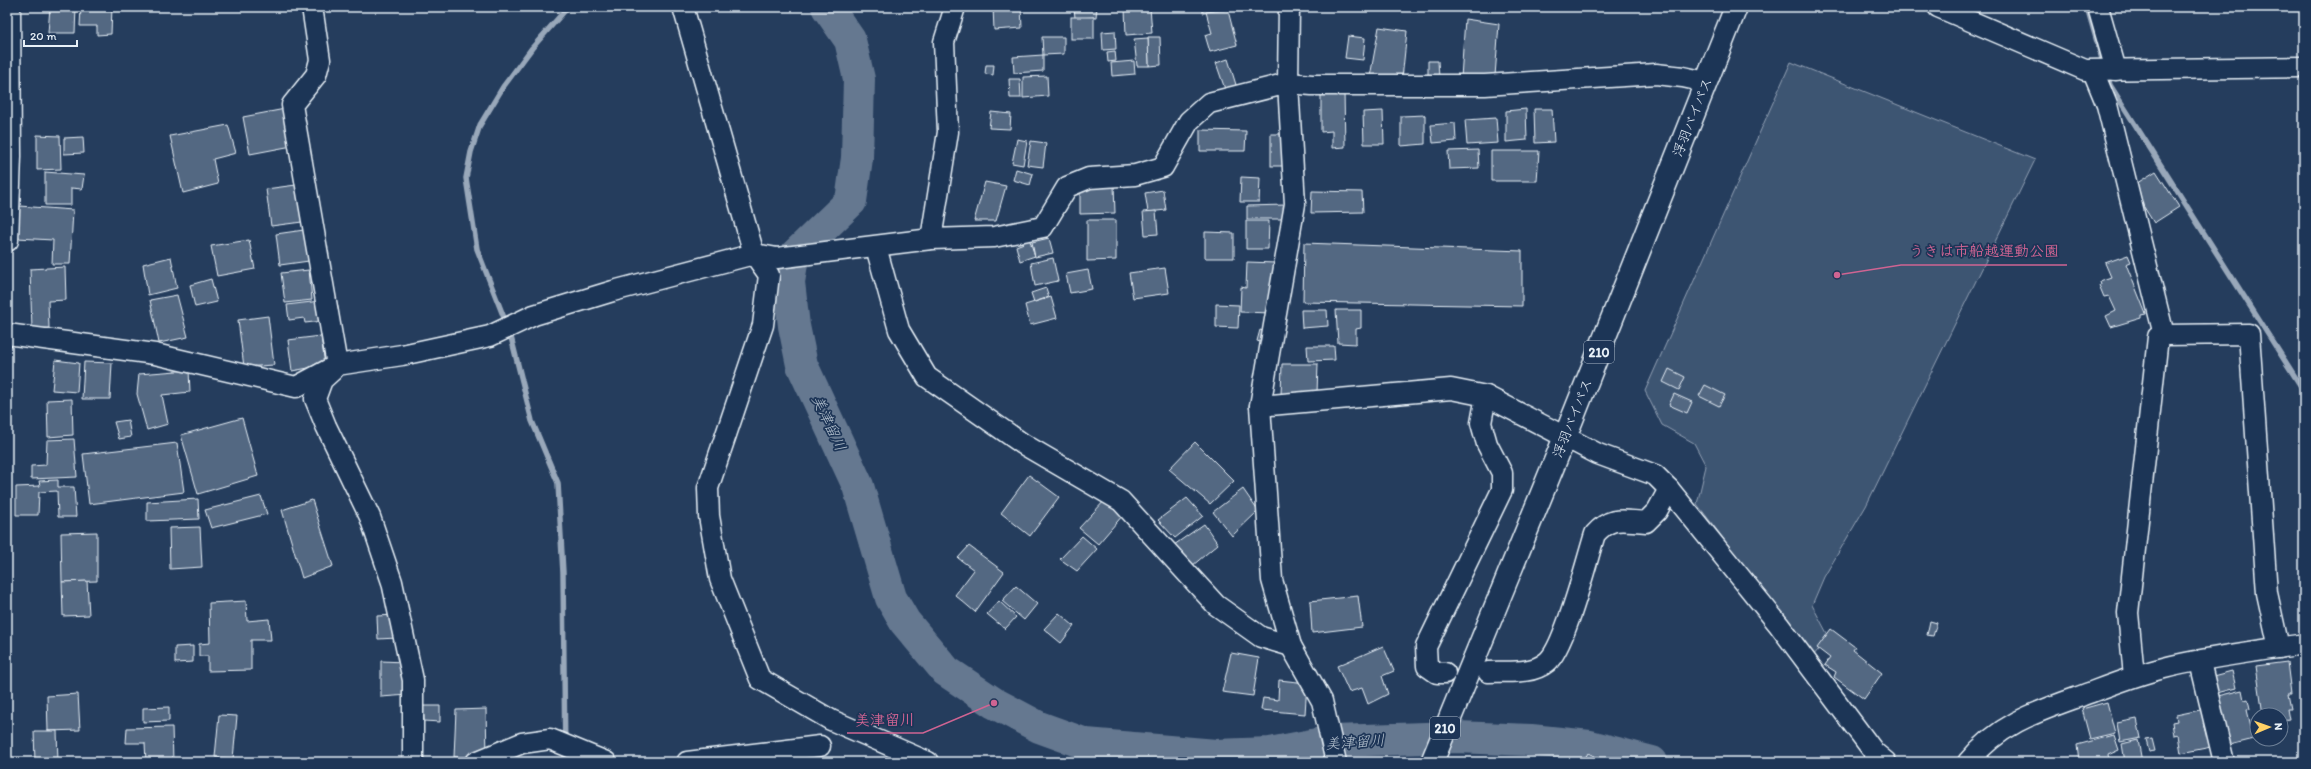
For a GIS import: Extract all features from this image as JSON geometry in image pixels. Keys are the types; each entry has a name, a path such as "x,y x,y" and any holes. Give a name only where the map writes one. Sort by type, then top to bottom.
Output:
{"highway":[{"path":"7,240 9,7"},
{"name":"浮羽バイパス","path":"1432,762 1458,695 1565,437 1736,7"}],"street":[{"path":"312,7 320,60 316,75 292,106 337,365"},
{"path":"683,7 754,254 769,275 762,325 708,488 712,532 720,579 760,679 831,720 928,762"},
{"path":"931,239 948,132 944,42 955,7"},
{"path":"1289,7 1288,83 1295,204 1260,406 1272,580 1291,646 1322,701 1336,762"},
{"path":"1938,7 2085,70 2304,67"},
{"path":"2098,7 2105,70 2107,105 2164,335"},
{"path":"7,334 155,354 296,387 337,365 402,355 490,336 534,315 613,290 754,254 777,258 876,247 931,239 994,237 1043,227 1068,186 1090,178 1135,175 1163,167 1189,121 1209,103 1288,83 1312,85 1485,84 1656,74 1683,77 1706,82"},
{"path":"876,247 898,330 927,377 1023,444 1121,502 1216,605 1261,637 1291,646"},
{"path":"2134,676 2128,613 2158,337 2164,335 2249,334 2267,593 2279,648"},
{"path":"337,365 322,380 315,399 326,426 370,517 392,582 413,680 413,762"},
{"path":"1260,406 1451,389 1486,396 1598,454 1655,475 1669,489 1779,625 1874,752 1886,762"},
{"path":"1445,673 1437,673 1426,666 1426,647 1502,490 1502,473 1487,444 1481,423 1486,396"},
{"path":"1488,672 1530,671 1548,662 1561,642 1595,534 1606,522 1620,520 1646,522 1657,511 1669,489"},
{"path":"1968,762 1981,746 1995,734 2029,714 2134,676 2166,667 2304,644"},
{"path":"2200,662 2224,762"},
{"path":"687,762 816,754 831,720"},
{"path":"476,762 522,743 550,739 606,762"}],"shaded area":[{"path":"1791,62 2035,160 1866,506 1824,577 1812,605 1829,637 1813,656 1697,504 1706,466 1694,443 1662,425 1645,391"}],"building":[{"path":"50,7 76,7 75,33 48,33"},
{"path":"81,7 112,7 111,34 97,35 97,26 80,26"},
{"path":"993,7 1021,7 1022,28 994,30"},
{"path":"1074,7 1097,7 1096,17 1075,18"},
{"path":"1150,7 1152,33 1126,35 1125,8"},
{"path":"1202,7 1224,7 1225,10 1203,13"},
{"path":"1227,7 1237,45 1210,52 1205,35 1212,33 1206,12 1225,10"},
{"path":"1071,17 1094,17 1094,39 1071,39"},
{"path":"1465,19 1499,24 1495,76 1461,78"},
{"path":"1379,27 1407,31 1402,79 1370,77"},
{"path":"1115,31 1116,49 1103,50 1102,32"},
{"path":"1348,36 1365,38 1363,60 1345,58"},
{"path":"1042,37 1064,37 1064,54 1043,55"},
{"path":"1148,37 1160,37 1161,65 1149,66"},
{"path":"1148,38 1149,66 1137,66 1134,39"},
{"path":"1115,51 1116,61 1108,62 1107,52"},
{"path":"1043,55 1043,71 1014,73 1013,57"},
{"path":"1228,59 1237,88 1226,92 1216,63"},
{"path":"1134,61 1135,74 1112,76 1111,63"},
{"path":"1428,61 1438,61 1439,78 1428,78"},
{"path":"986,65 994,65 993,75 985,74"},
{"path":"1047,76 1048,96 1023,98 1023,77"},
{"path":"1009,79 1020,79 1021,98 1010,98"},
{"path":"1321,92 1344,92 1345,147 1332,148 1332,131 1321,132"},
{"path":"285,109 292,146 250,154 243,117"},
{"path":"1526,109 1527,140 1506,142 1506,111"},
{"path":"1534,109 1552,109 1554,142 1535,143"},
{"path":"1383,111 1384,144 1364,144 1363,112"},
{"path":"991,112 1011,114 1010,129 989,128"},
{"path":"1425,115 1425,144 1401,146 1401,116"},
{"path":"1496,118 1498,143 1467,145 1465,120"},
{"path":"1455,123 1456,141 1433,143 1431,125"},
{"path":"228,125 236,153 213,159 218,184 183,193 170,136"},
{"path":"1200,130 1246,131 1245,151 1200,151"},
{"path":"1271,134 1292,134 1292,166 1271,166"},
{"path":"37,135 60,136 61,169 37,170"},
{"path":"83,137 84,153 64,154 64,138"},
{"path":"1017,139 1027,141 1023,165 1012,163"},
{"path":"1031,141 1046,143 1043,167 1027,165"},
{"path":"1478,150 1479,168 1449,169 1448,151"},
{"path":"1491,151 1539,151 1537,181 1491,181"},
{"path":"1016,169 1033,174 1030,185 1013,180"},
{"path":"2156,171 2179,207 2154,223 2137,196 2140,194 2134,185"},
{"path":"45,172 84,175 82,189 71,188 71,205 45,205"},
{"path":"1241,177 1260,178 1259,202 1240,202"},
{"path":"985,182 1006,186 996,221 974,221"},
{"path":"296,185 302,222 271,226 266,189"},
{"path":"1114,185 1115,213 1080,214 1080,186"},
{"path":"1163,190 1166,210 1148,212 1145,193"},
{"path":"1312,191 1362,192 1363,212 1311,213"},
{"path":"1286,205 1287,219 1247,219 1247,206"},
{"path":"19,206 73,210 70,264 52,264 53,240 17,238"},
{"path":"1156,211 1158,234 1145,235 1143,212"},
{"path":"1087,220 1116,220 1116,260 1087,261"},
{"path":"1246,221 1269,221 1268,249 1246,249"},
{"path":"304,230 309,261 280,265 276,234"},
{"path":"1205,232 1234,233 1234,258 1205,258"},
{"path":"1029,238 1035,256 1020,261 1016,246 1024,243 1023,240"},
{"path":"1049,238 1053,253 1035,257 1032,242"},
{"path":"249,240 255,269 217,276 211,246"},
{"path":"1304,243 1522,251 1522,306 1303,302"},
{"path":"2128,255 2131,262 2126,264 2146,314 2141,315 2141,318 2111,327 2106,316 2116,311 2109,296 2104,297 2099,285 2101,284 2100,281 2111,277 2105,263"},
{"path":"171,257 177,288 148,295 143,264"},
{"path":"1053,258 1058,281 1035,286 1031,263"},
{"path":"1247,262 1275,263 1273,313 1240,312 1241,287 1246,288"},
{"path":"65,267 66,300 48,301 49,328 32,329 30,269"},
{"path":"1165,268 1169,293 1133,298 1129,273"},
{"path":"309,270 312,300 285,303 281,273"},
{"path":"1088,270 1092,289 1070,293 1066,274"},
{"path":"211,279 217,302 195,307 190,285"},
{"path":"1046,288 1049,297 1034,302 1031,293"},
{"path":"177,295 188,337 159,343 150,300"},
{"path":"1051,297 1057,318 1030,325 1025,305"},
{"path":"320,301 323,321 305,323 304,318 289,320 287,305"},
{"path":"1216,304 1239,305 1238,328 1216,327"},
{"path":"1301,310 1327,310 1328,326 1302,328"},
{"path":"1336,310 1361,310 1361,328 1356,329 1356,344 1338,343"},
{"path":"268,316 274,365 244,367 238,320"},
{"path":"1260,330 1266,332 1263,343 1257,341"},
{"path":"321,336 325,365 292,371 288,340"},
{"path":"1307,346 1334,346 1335,360 1308,361"},
{"path":"55,360 79,363 77,392 52,390"},
{"path":"84,362 112,363 110,399 82,399"},
{"path":"1282,364 1318,364 1317,393 1281,395"},
{"path":"1669,369 1685,377 1679,390 1663,382"},
{"path":"189,370 190,392 162,395 168,424 147,430 137,394 139,374"},
{"path":"1705,385 1725,395 1719,406 1699,396"},
{"path":"1674,394 1692,402 1687,413 1669,405"},
{"path":"72,399 73,435 48,437 47,400"},
{"path":"242,418 258,476 198,494 181,435"},
{"path":"128,420 131,437 119,439 114,422"},
{"path":"74,439 77,477 31,479 31,466 46,465 47,440"},
{"path":"1195,442 1234,481 1210,504 1169,469"},
{"path":"177,443 184,492 89,504 83,454"},
{"path":"1029,475 1059,497 1030,536 1001,513"},
{"path":"58,480 58,487 74,487 76,517 58,517 57,491 39,492 38,515 16,515 16,487 40,486 39,481"},
{"path":"1243,489 1258,511 1232,536 1213,512"},
{"path":"261,496 267,514 211,528 205,510"},
{"path":"1107,498 1123,515 1098,544 1079,528"},
{"path":"1187,498 1203,516 1175,538 1158,520"},
{"path":"198,499 199,519 147,521 147,502"},
{"path":"312,500 333,566 302,578 282,510"},
{"path":"1204,524 1218,544 1192,566 1174,545"},
{"path":"200,527 202,567 170,569 169,528"},
{"path":"97,532 97,581 62,582 61,533"},
{"path":"1082,536 1097,549 1077,571 1060,559"},
{"path":"969,546 1004,572 975,612 955,595 974,570 958,558"},
{"path":"87,581 89,615 63,616 62,582"},
{"path":"1016,586 1037,604 1024,620 1002,601"},
{"path":"1358,596 1362,627 1312,633 1310,601"},
{"path":"246,601 247,621 269,619 271,640 251,640 251,670 208,671 208,656 199,656 199,644 210,643 209,603"},
{"path":"999,601 1016,617 1005,629 987,614"},
{"path":"1059,613 1074,626 1061,643 1044,629"},
{"path":"395,615 397,638 378,639 377,616"},
{"path":"1930,621 1937,623 1933,636 1927,635"},
{"path":"1831,629 1855,647 1853,650 1882,673 1864,699 1834,677 1836,672 1825,665 1830,658 1817,648"},
{"path":"193,646 193,662 175,663 175,647"},
{"path":"1383,646 1394,671 1382,676 1388,694 1368,704 1362,688 1349,692 1337,666"},
{"path":"1231,653 1259,658 1253,696 1222,692"},
{"path":"381,661 405,662 408,695 381,697"},
{"path":"2287,662 2291,694 2288,694 2291,709 2289,709 2289,707 2262,707 2256,666"},
{"path":"2232,671 2236,688 2217,693 2213,676"},
{"path":"1279,680 1307,683 1305,714 1261,710 1263,698 1278,700"},
{"path":"2242,690 2244,700 2248,699 2250,707 2247,710 2249,718 2249,740 2230,745 2218,696"},
{"path":"78,694 80,730 48,731 47,696"},
{"path":"2107,702 2115,733 2090,739 2082,709"},
{"path":"423,706 440,706 440,722 424,721"},
{"path":"169,707 169,721 143,722 143,708"},
{"path":"486,709 487,757 454,757 456,710"},
{"path":"2203,710 2206,723 2203,723 2211,747 2181,753 2178,735 2174,736 2172,722 2177,721 2176,715"},
{"path":"219,715 237,716 233,759 215,757"},
{"path":"2137,719 2141,738 2120,742 2117,723"},
{"path":"172,727 173,762 146,762 145,743 126,743 127,728"},
{"path":"34,731 57,731 58,762 35,762"},
{"path":"2114,735 2119,750 2108,755 2110,762 2079,762 2077,745"},
{"path":"2152,739 2155,751 2149,752 2146,740"},
{"path":"2138,740 2142,762 2125,762 2122,744"},
{"path":"1588,753 1606,762 1589,762 1584,760"},
{"path":"2179,758 2180,762 2158,762"}],"waterway":[{"path":"565,762 563,573 558,483 532,421 510,333 477,249 466,178 471,152 480,125 503,87 532,48 568,7"},
{"name":"美津留川","path":"827,7 850,40 859,79 857,158 851,201 793,257 789,282 794,326 802,365 858,486 891,598 905,622 946,671 994,703 1039,727 1086,744 1216,755 1270,753 1333,741 1457,737 1531,740 1590,746 1652,762"},
{"path":"2087,7 2104,66"},
{"path":"2107,74 2110,85 2304,391"}],"place":[{"name":"うきは市船越運動公園","path":"1837,275"},
{"name":"美津留川","path":"994,703"}]}
